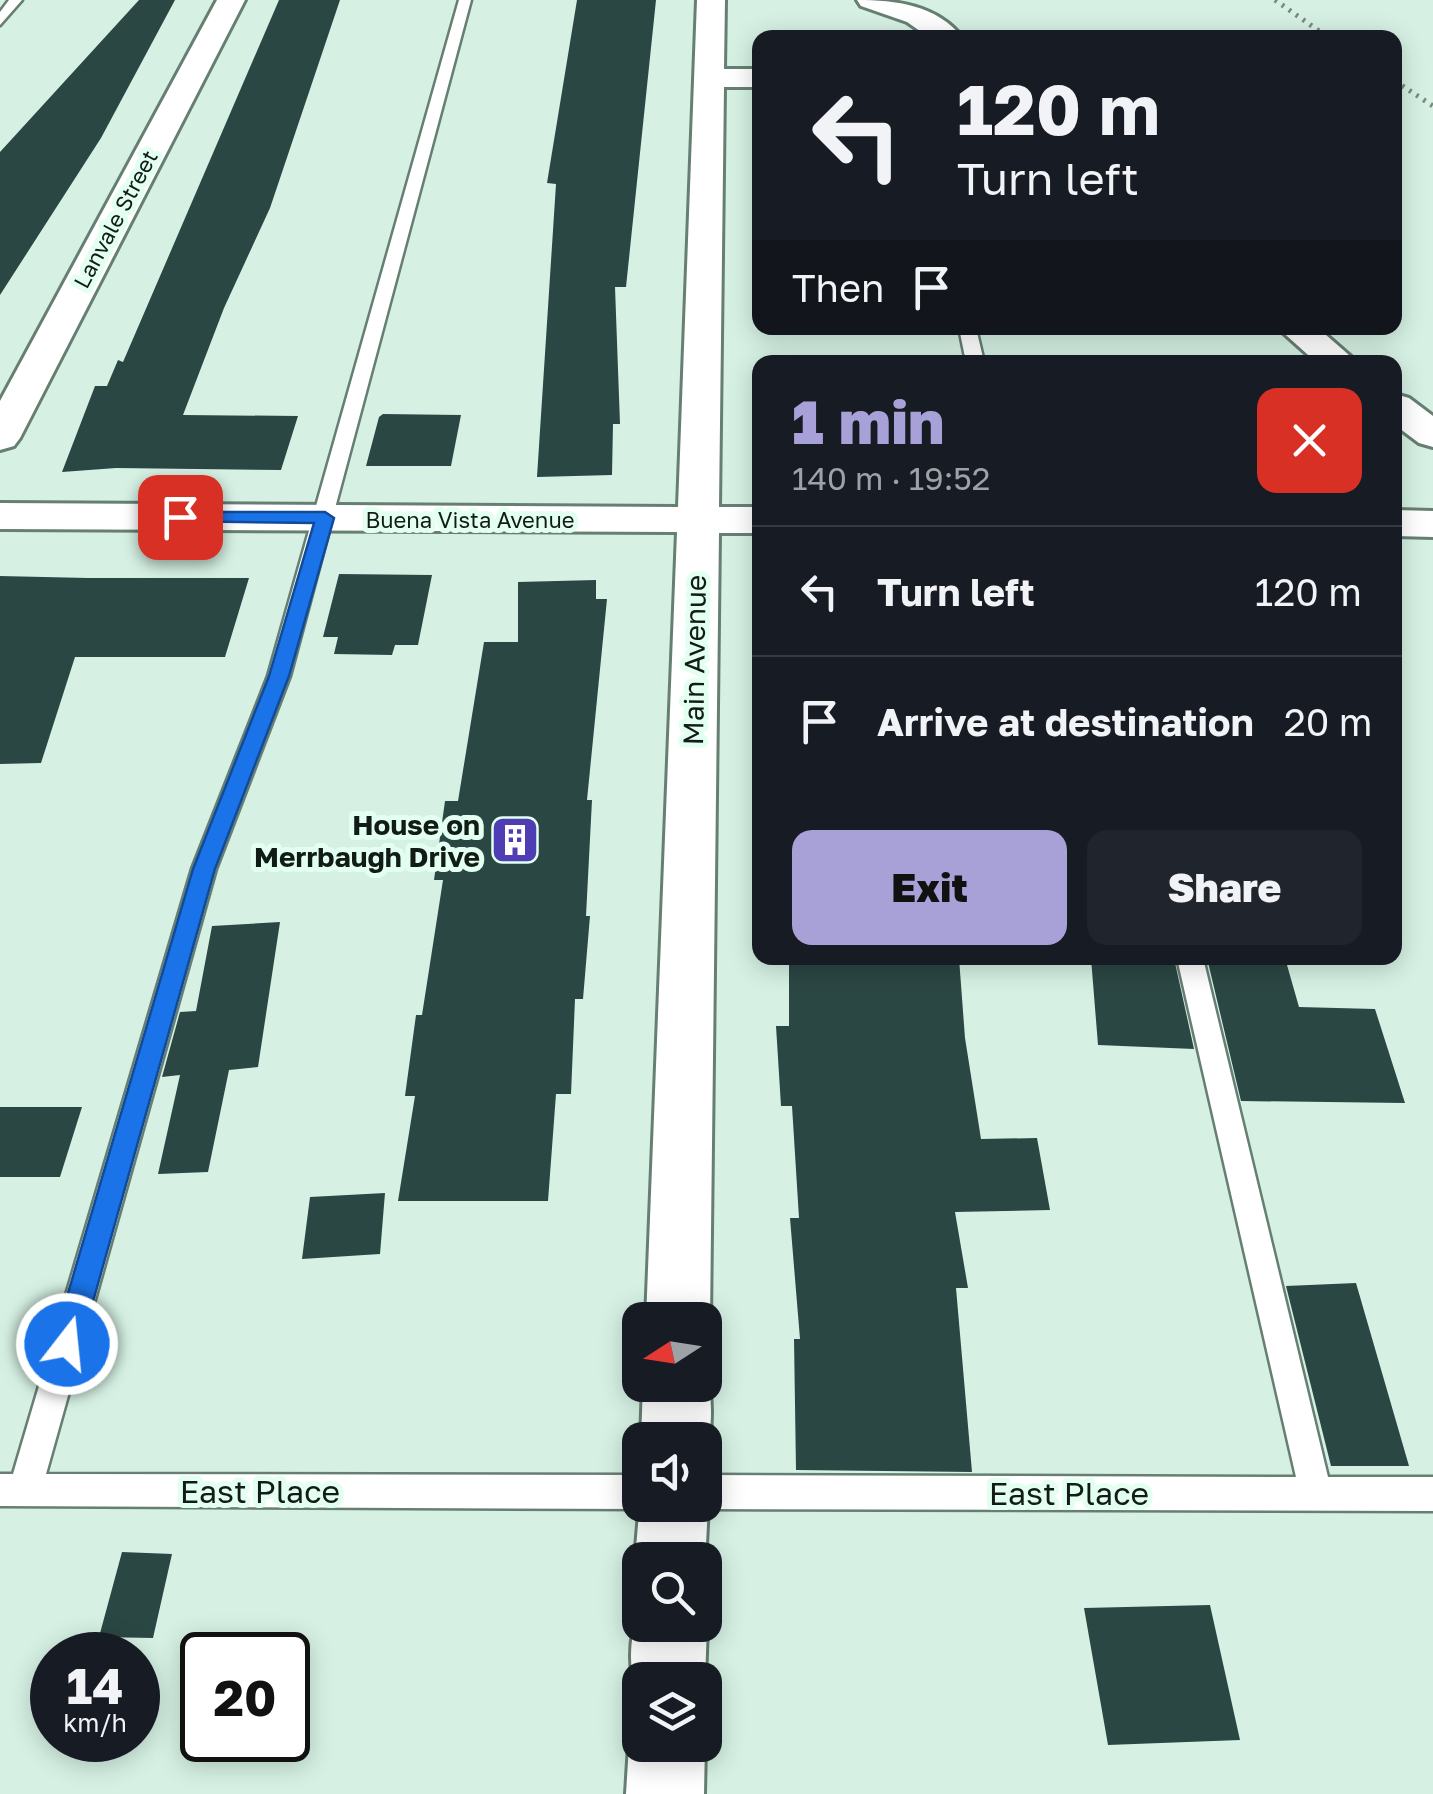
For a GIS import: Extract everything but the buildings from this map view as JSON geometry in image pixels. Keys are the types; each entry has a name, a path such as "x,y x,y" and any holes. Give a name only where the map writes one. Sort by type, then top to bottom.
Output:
{"street":[{"name":"Lanvale Street","path":"0,438 231,0"},
{"name":"Main Avenue","path":"678,1302 711,0"},
{"path":"871,0 917,16 937,30"},
{"path":"709,78 752,78"},
{"path":"1305,335 1329,355"},
{"path":"1402,411 1433,435"},
{"name":"Buena Vista Avenue","path":"0,516 752,520"},
{"path":"1402,524 1433,524"},
{"path":"666,1794 667,1762"}],"lane":[{"path":"0,21 16,0"},
{"path":"12,1490 204,869 279,676 464,0"},
{"path":"1192,965 1316,1494"},
{"name":"East Place","path":"12,1490 622,1492"},
{"name":"East Place","path":"722,1492 1433,1494"}],"railway":[{"path":"1275,0 1318,30"},
{"path":"1402,86 1433,106"}],"place":[{"name":"House on Merrbaugh Drive","path":"515,840"}],"route":[{"path":"67,1344 204,869 279,676 325,518 180,517"}]}
